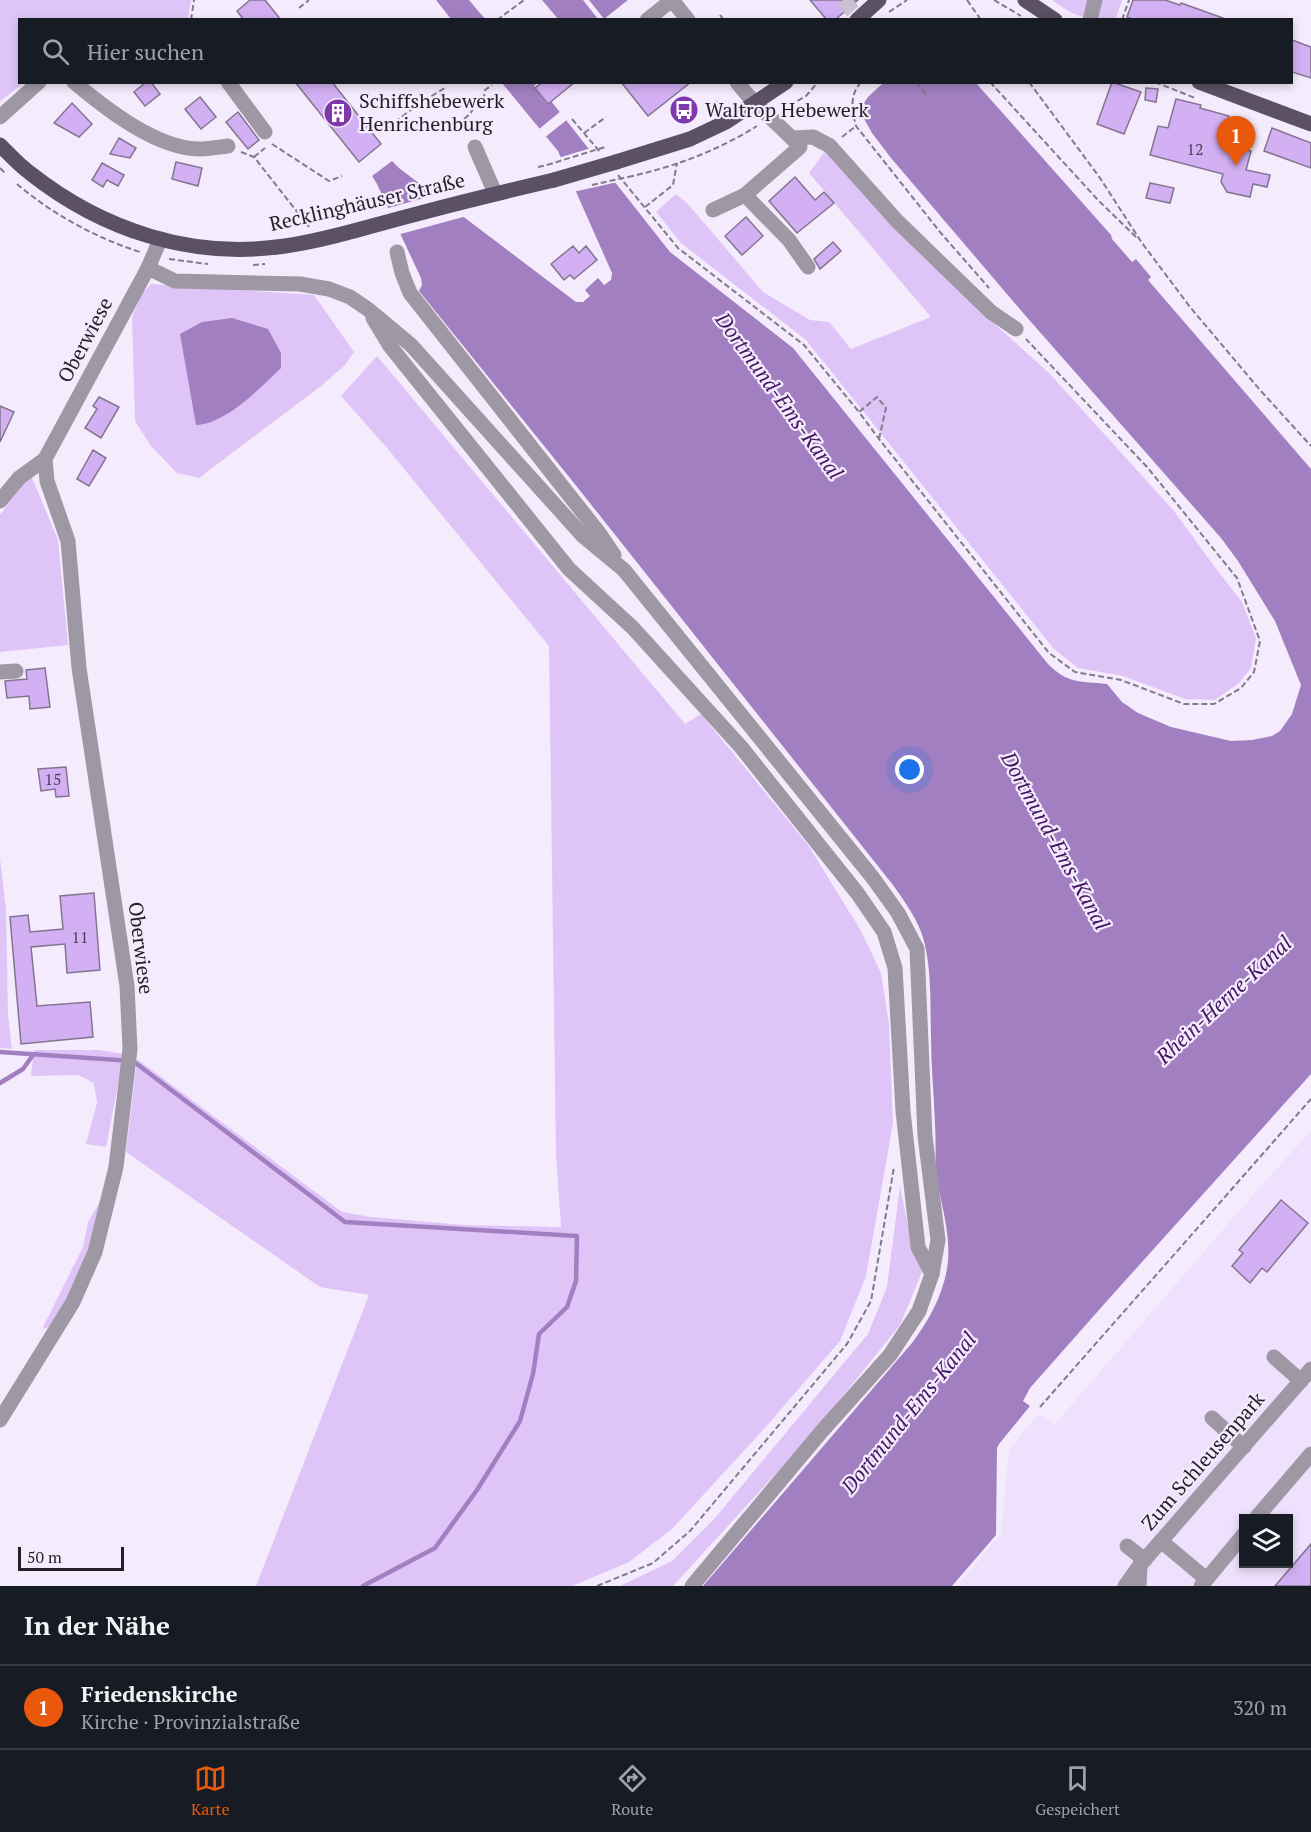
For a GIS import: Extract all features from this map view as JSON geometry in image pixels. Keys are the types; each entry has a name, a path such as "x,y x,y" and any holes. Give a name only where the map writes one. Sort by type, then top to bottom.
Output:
{"main road":[{"path":"1025,0 1052,18"},
{"path":"861,18 885,6"},
{"name":"Recklinghäuser Straße","path":"0,145 28,172 61,196 125,229 160,240 198,247 250,249 296,244 376,225 616,162 690,139 726,122 783,84"},
{"path":"1196,90 1311,124"}],"street":[{"path":"650,18 672,0 686,18"},
{"path":"1090,18 1095,0"},
{"path":"0,117 37,84"},
{"path":"76,84 99,104 132,126 167,142 199,149 228,146"},
{"path":"229,84 268,137"},
{"path":"713,210 745,195 800,147 738,84"},
{"path":"792,138 813,137 830,146 897,221 991,312 1016,328"},
{"path":"475,147 495,193"},
{"path":"745,195 789,240 808,267"},
{"name":"Oberwiese","path":"0,501 19,478 45,459 148,268 160,240"},
{"path":"397,252 410,292 599,532 624,570 873,878 898,913 917,949 926,1137 938,1240 932,1274 919,1311 890,1354 692,1586"},
{"path":"148,268 175,281 300,284 329,289 350,297 411,345 583,536 624,570"},
{"path":"369,310 390,346 569,569 633,628 741,747 858,894 884,932 895,968 903,1111 918,1247 932,1274"},
{"name":"Oberwiese","path":"0,1420 73,1302 95,1252 116,1167 130,1049 125,975 78,668 68,541 47,481 45,459"},
{"path":"1274,1357 1306,1375"},
{"name":"Zum Schleusenpark","path":"1125,1586 1161,1541 1306,1375"},
{"path":"1212,1418 1244,1447"},
{"path":"1259,1514 1311,1454"},
{"path":"1161,1541 1203,1582 1239,1540"},
{"path":"1127,1546 1143,1563 1139,1586"}],"path":[{"path":"191,18 194,0"},
{"path":"299,8 309,0"},
{"path":"500,18 524,0"},
{"path":"885,6 907,0"},
{"path":"967,0 980,18"},
{"path":"994,0 1023,18"},
{"path":"1123,18 1129,0"},
{"path":"628,177 651,172 707,153 736,139 806,96 816,84"},
{"path":"860,84 852,98 856,126 940,232 991,290"},
{"path":"918,84 927,95"},
{"path":"992,84 1097,199 1142,243"},
{"path":"1030,84 1100,178 1142,243 1190,307 1311,446"},
{"path":"1165,84 1196,90"},
{"path":"464,119 473,113 477,102 484,97 485,90 492,85"},
{"path":"388,128 418,104 445,88"},
{"path":"584,133 606,117"},
{"path":"830,146 856,126"},
{"path":"254,157 268,137 329,181 342,177"},
{"path":"228,146 254,157 310,229"},
{"path":"547,165 605,147"},
{"path":"677,163 673,185 644,207 678,248 804,345 1049,653 1076,672 1121,680 1184,704 1214,704 1241,688 1254,672 1260,641 1237,578 1147,467 1016,328"},
{"path":"859,412 877,397 886,408 879,439"},
{"path":"1040,1407 1311,1099"},
{"path":"597,1586 653,1563 690,1531 847,1344 871,1301 894,1167"}],"shaded area":[{"path":"0,0 191,0 188,18 18,18 18,84 23,84 0,101"},
{"path":"1052,0 1122,0 1116,18 1091,18 1068,11"},
{"path":"827,149 913,242 998,327 1048,372 1174,511 1242,602 1256,638 1251,668 1239,683 1215,700 1185,699 1123,676 1078,668 1054,649 806,340 681,243 656,212 676,194 688,204 763,292 810,320 829,322 851,349 931,317 809,173"},
{"path":"151,284 314,295 354,352 344,366 321,386 199,478 177,473 151,446 135,421 132,318 140,296"},
{"path":"377,356 685,724 701,714 808,845 861,931 881,973 889,1024 893,1123 866,1276 840,1341 764,1429 672,1529 629,1562 572,1586 256,1586 369,1295 320,1287 126,1152 137,1059 342,1212 371,1217 464,1225 561,1227 556,1154 549,646 387,448 341,396"},
{"path":"30,473 58,540 68,645 0,652 0,515"},
{"path":"0,858 6,911 8,1015 12,1049 0,1048"},
{"path":"34,1050 98,1050 124,1054 106,1147 86,1144 97,1103 94,1083 78,1075 31,1076"},
{"path":"1311,1131 1311,1586 957,1586 1001,1534 1009,1450 1038,1414 1055,1424"},
{"path":"900,1186 912,1246 922,1272 900,1325 812,1434 673,1586 620,1586 672,1561 715,1518 868,1334 887,1287"},
{"path":"101,1200 103,1206 78,1284 58,1325 42,1329 83,1247 88,1222"}],"water":[{"path":"436,0 469,0 484,18 450,18"},
{"path":"542,0 583,0 597,18 557,18"},
{"path":"589,0 628,0 605,18"},
{"path":"503,84 536,84 534,86 547,104 551,101 670,252 793,348 1048,664 1068,678 1082,682 1107,684 1122,702 1138,713 1171,727 1231,741 1272,736 1280,731 1292,714 1301,685 1275,621 1221,538 1024,314 891,158 863,117 869,115 864,103 868,97 882,84 977,84 1111,235 1132,262 1136,259 1151,277 1148,280 1311,469 1311,1074 1030,1388 1023,1401 1030,1406 997,1448 996,1535 952,1586 703,1586 912,1343 929,1317 942,1289 947,1269 948,1246 936,1172 928,965 919,926 893,885 419,291 422,285 421,278 372,176 392,161 576,302 583,302 590,296 585,290 598,278 604,285 611,280 612,273 558,151"},
{"path":"232,318 268,329 281,353 281,368 231,412 207,423 196,425 180,334 202,322"}],"pier":[{"path":"561,111 568,119 544,138 538,130"},
{"path":"591,148 618,182 573,192 558,158"},
{"path":"438,194 467,216 397,235 385,209"}],"building":[{"path":"250,0 265,0 279,18 242,18 237,11"},
{"path":"810,0 858,0 837,18 825,18"},
{"path":"1133,0 1165,0 1180,5 1181,3 1223,18 1129,18 1127,17"},
{"path":"1293,40 1311,47 1311,78 1293,72"},
{"path":"144,84 152,84 160,94 145,106 134,92"},
{"name":"Schiffshebewerk Henrichenburg","path":"297,84 334,84 381,144 359,162"},
{"path":"540,84 573,84 548,104 535,88"},
{"path":"623,84 688,84 648,116"},
{"path":"1111,84 1141,92 1124,134 1097,124"},
{"path":"1146,88 1158,89 1156,102 1145,100"},
{"path":"200,97 216,117 201,129 185,109"},
{"path":"1176,99 1201,105 1200,108 1229,116 1222,143 1251,151 1246,170 1270,175 1267,187 1253,184 1250,197 1227,192 1221,182 1223,174 1150,155 1158,126 1168,128"},
{"path":"72,103 92,124 79,137 54,123"},
{"path":"238,112 259,140 248,149 226,122"},
{"path":"1272,128 1311,143 1311,168 1264,151"},
{"path":"119,138 136,148 130,158 110,154"},
{"path":"176,162 202,168 198,186 172,179"},
{"path":"102,163 124,175 118,186 107,180 103,187 92,180"},
{"path":"795,177 815,200 824,192 834,203 797,233 769,201"},
{"path":"1150,183 1174,188 1170,203 1146,198"},
{"path":"746,217 763,236 742,255 725,236"},
{"path":"833,242 841,251 820,269 814,259"},
{"path":"573,246 579,253 586,246 597,260 574,279 570,275 564,280 551,264"},
{"path":"99,397 119,407 101,438 85,428 97,409 93,406"},
{"path":"0,406 14,412 0,442"},
{"path":"93,450 106,458 89,486 77,479"},
{"path":"45,668 50,707 30,709 29,696 7,698 5,681 27,679 26,670"},
{"path":"66,767 69,796 56,797 55,789 41,791 38,769"},
{"path":"94,893 100,970 67,973 65,944 31,947 37,1006 90,1002 93,1037 21,1044 10,917 28,915 30,932 63,929 60,896"},
{"path":"1281,1200 1308,1223 1267,1272 1262,1268 1250,1283 1232,1266 1243,1253 1239,1250"},
{"path":"1311,1544 1311,1586 1275,1586 1290,1568 1293,1568"}],"waterway":[{"path":"0,1052 133,1061 345,1222 577,1236 576,1281 567,1307 539,1334 533,1374 520,1421 477,1490 435,1548 363,1586"},
{"path":"0,1083 23,1069 33,1055"}],"tunnel":[{"path":"843,0 859,18"}],"place":[{"name":"Waltrop Hebewerk","path":"684,110"},
{"name":"Schiffshebewerk Henrichenburg","path":"338,113"},
{"name":"Friedenskirche","path":"1236,166"}],"water label":[{"name":"Dortmund-Ems-Kanal","path":"779,396"},
{"name":"Dortmund-Ems-Kanal","path":"1055,841"},
{"name":"Rhein-Herne-Kanal","path":"1224,1000"},
{"name":"Dortmund-Ems-Kanal","path":"909,1413"}]}
